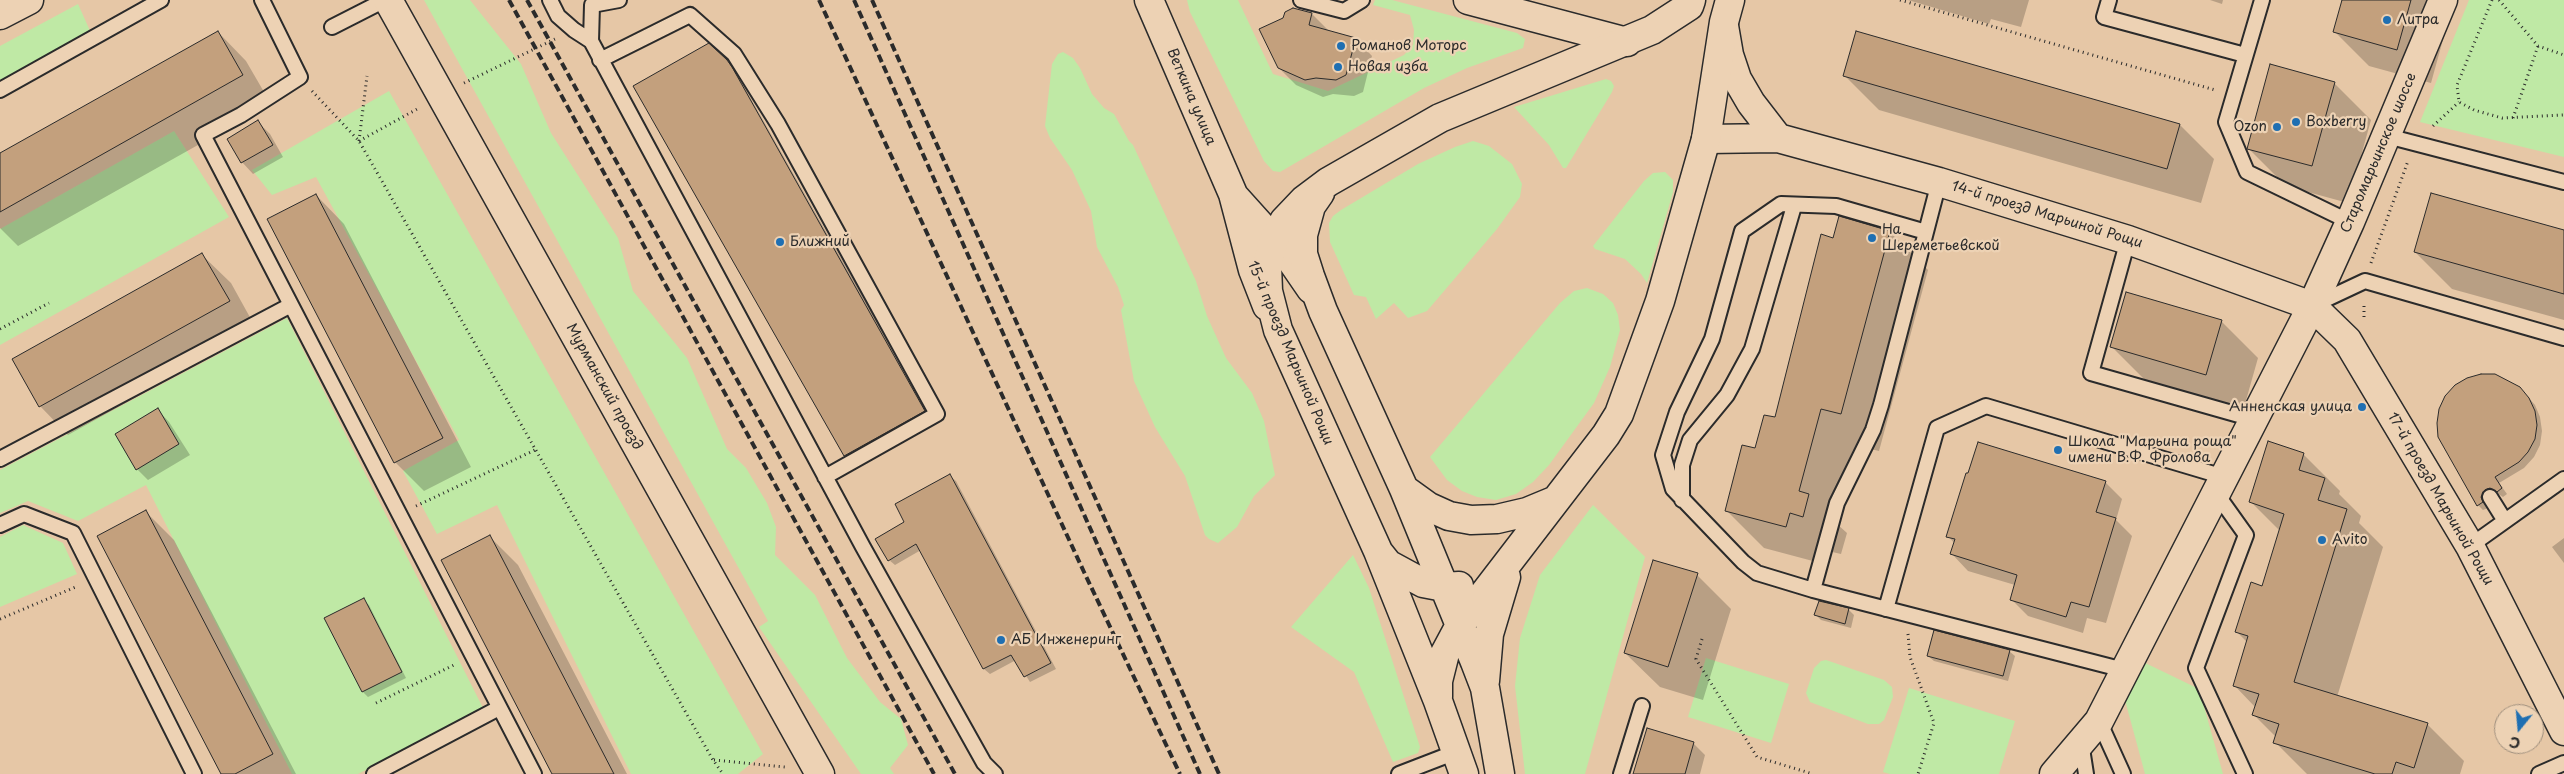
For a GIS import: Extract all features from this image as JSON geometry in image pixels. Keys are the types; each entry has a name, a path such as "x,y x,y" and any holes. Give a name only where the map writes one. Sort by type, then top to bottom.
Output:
{"street":[{"path":"0,15 29,0"},
{"name":"Мурманский проезд","path":"387,0 818,772"},
{"name":"Веткина улица","path":"1148,0 1233,194"},
{"name":"Старомарьинское шоссе","path":"2054,774 2099,721 2312,306 2387,136 2443,0"},
{"path":"1480,1 1627,42"},
{"path":"1278,330 1268,291 1267,265 1274,240 1284,221 1304,200 1328,182 1448,115 1627,42 1652,30 1690,3"},
{"path":"1727,11 1729,55 1737,79 1751,104 1778,138"},
{"path":"1438,701 1438,681 1445,653 1460,625 1513,559 1606,435 1619,414 1660,301 1706,139 1727,11"},
{"name":"14-й проезд Марьиной Рощи","path":"1706,139 1778,138 1939,182 2128,240 2312,306"},
{"path":"1323,311 1304,254 1303,235 1311,206 1328,182"},
{"path":"1233,194 1274,240 1304,278 1323,311 1404,489 1485,688 1500,774"},
{"name":"15-й проезд Марьиной Рощи","path":"1233,194 1253,270 1278,330 1378,551 1438,701 1460,763"},
{"name":"17-й проезд Марьиной Рощи","path":"2312,306 2347,340 2470,546 2564,731"},
{"path":"1404,489 1429,507 1449,516 1471,520 1497,519 1527,512 1556,500"},
{"path":"1378,551 1388,564 1405,575 1423,583 1444,587 1464,586 1488,577 1513,559"},
{"path":"1485,688 1489,634 1499,595 1513,559"}],"lane":[{"path":"0,90 161,0"},
{"path":"262,0 300,77 241,115 204,135 398,514 534,774"},
{"path":"332,27 387,0"},
{"path":"550,0 558,16 591,41"},
{"path":"619,0 592,3 591,41 600,60 825,477 984,763 995,774"},
{"path":"1301,0 1344,11 1362,0"},
{"path":"2109,0 2104,17 2246,55"},
{"path":"2262,0 2226,122 2247,172 2350,222"},
{"path":"600,60 690,16 734,54 778,124 937,414 825,477"},
{"path":"2387,136 2564,182"},
{"path":"1813,590 1838,503 1873,430 1881,406 1939,182"},
{"path":"1926,232 1836,206 1780,204 1742,231 1712,339 1677,412 1663,455 1673,489 1743,562 1757,573 1813,590 2124,670"},
{"path":"1682,500 1682,465 1690,440 1727,395 1752,349 1794,206"},
{"path":"2128,240 2090,373 2253,419"},
{"path":"2312,306 2365,280 2564,338"},
{"path":"0,459 291,305"},
{"path":"1886,609 1937,428 1986,406 2220,485 2246,535 2196,668 2245,774"},
{"path":"2470,546 2564,479"},
{"path":"2490,497 2505,521"},
{"path":"0,525 24,514 73,532 194,774"},
{"path":"1621,774 1642,706"},
{"path":"374,774 499,708"},
{"path":"2099,721 2124,774"},
{"path":"2081,742 2086,774"},
{"path":"1399,774 1460,763"},
{"path":"2539,774 2564,764"}],"path":[{"path":"1900,0 2234,95"},
{"path":"2459,102 2458,86 2492,0"},
{"path":"2499,0 2538,46 2564,55"},
{"path":"479,75 574,30"},
{"path":"2513,118 2538,46"},
{"path":"359,142 367,76"},
{"path":"300,77 359,142 713,760 724,774"},
{"path":"2459,102 2474,110 2502,118 2564,115"},
{"path":"2365,280 2414,144 2459,102"},
{"path":"0,329 48,303"},
{"path":"398,514 535,450"},
{"path":"0,619 96,578"},
{"path":"1907,614 1910,657 1934,723 1918,774"},
{"path":"1702,639 1696,659 1757,757 1813,774"},
{"path":"376,703 472,656"},
{"path":"713,760 818,772"}],"green space":[{"path":"424,0 470,0 521,64 551,133 618,238 633,291 687,358 727,449 746,468 767,503 776,527 775,555 815,595 847,658 880,702 901,719 908,745 890,768 894,774 861,774 759,627 768,621"},
{"path":"1187,0 1238,0 1273,74 1328,91 1404,55 1413,45 1414,30 1410,15 1373,5 1375,0 1392,0 1517,33 1525,39 1523,48 1467,68 1424,88 1280,172 1273,171 1264,161 1190,12"},
{"path":"2469,0 2564,0 2564,157 2420,122"},
{"path":"78,4 91,33 0,83 0,46"},
{"path":"1063,52 1073,58 1080,68 1092,94 1104,108 1114,114 1133,145 1196,281 1207,316 1226,358 1252,393 1264,421 1275,475 1254,496 1237,527 1218,543 1205,535 1185,476 1155,427 1134,381 1121,310 1124,305 1118,287 1097,247 1091,211 1072,170 1050,138 1045,126 1052,64 1058,54"},
{"path":"1606,79 1611,81 1614,86 1612,92 1566,168 1563,168 1549,145 1514,107"},
{"path":"389,91 763,754 738,774 631,774 497,505 437,534 403,471 459,440 316,177 272,195 252,170"},
{"path":"174,131 229,217 0,345 0,229"},
{"path":"1473,141 1489,146 1512,164 1522,184 1520,197 1497,229 1427,311 1408,318 1394,303 1376,319 1366,297 1354,295 1330,242 1329,223 1333,216 1341,210 1418,164"},
{"path":"1665,172 1673,180 1673,192 1647,283 1641,274 1625,259 1595,249 1593,246 1644,181 1653,173"},
{"path":"1587,288 1603,294 1613,303 1618,315 1620,330 1610,367 1594,403 1549,465 1533,482 1516,494 1496,500 1477,497 1462,491 1447,480 1430,457 1560,303 1574,291"},
{"path":"287,318 484,710 358,774 292,774 146,485 78,521 28,501 0,513 0,470"},
{"path":"1593,505 1645,557 1585,774 1525,774 1515,686 1520,638 1540,575"},
{"path":"23,525 63,543 77,574 0,607 0,537"},
{"path":"1353,555 1369,588 1420,747 1418,753 1393,762 1354,672 1291,627"},
{"path":"1706,658 1789,684 1771,743 1688,717"},
{"path":"2135,658 2199,689 2223,774 2145,774 2122,689"},
{"path":"1826,660 1884,680 1892,687 1893,697 1884,720 1879,724 1868,724 1810,702 1806,693 1814,668 1821,661"},
{"path":"1909,688 2015,721 1999,774 1890,774 1883,772"}],"building":[{"path":"2342,0 2411,0 2397,50 2333,32"},
{"path":"1293,8 1312,13 1309,25 1356,38 1346,75 1336,80 1316,78 1305,80 1278,68 1259,29 1283,18 1285,12"},
{"path":"218,31 243,75 0,212 0,153"},
{"path":"1856,31 2180,124 2167,169 1843,76"},
{"path":"709,43 732,67 925,411 844,456 633,86"},
{"path":"2270,64 2335,82 2312,166 2247,149"},
{"path":"258,120 273,145 241,163 227,139"},
{"path":"2431,193 2564,230 2564,294 2414,252"},
{"path":"316,194 443,438 394,463 267,219"},
{"path":"1839,216 1890,231 1841,414 1821,409 1799,491 1809,494 1803,517 1790,513 1786,527 1725,511 1742,445 1755,448 1764,415 1775,417 1821,234 1833,238"},
{"path":"202,253 230,301 39,407 12,359"},
{"path":"2126,292 2222,320 2206,375 2110,347"},
{"path":"2481,374 2495,374 2520,387 2529,398 2535,411 2537,425 2535,439 2528,452 2519,462 2495,477 2502,488 2497,492 2490,488 2485,490 2481,497 2483,502 2477,506 2438,437 2437,423 2439,409 2445,396 2455,385 2467,378"},
{"path":"158,408 179,444 136,470 115,434"},
{"path":"2268,441 2304,453 2299,470 2325,478 2318,500 2347,509 2294,682 2428,723 2414,768 2396,762 2392,774 2375,774 2273,743 2279,724 2252,715 2259,694 2233,686 2248,636 2235,632 2251,582 2262,586 2284,514 2249,502"},
{"path":"1978,442 2106,481 2096,512 2116,518 2089,607 2071,602 2066,617 2010,600 2017,575 1950,554 1955,539 1946,537"},
{"path":"950,474 1051,663 1024,677 1011,655 983,669 916,544 888,561 875,539 904,522 895,504"},
{"path":"146,510 273,754 235,774 221,774 97,536"},
{"path":"490,535 614,774 552,774 441,560"},
{"path":"1653,560 1698,573 1668,667 1624,653"},
{"path":"364,598 402,672 362,692 324,618"},
{"path":"1819,601 1849,608 1845,624 1814,615"},
{"path":"1934,630 2010,650 2003,676 1927,656"},
{"path":"1647,728 1694,742 1685,774 1633,774"}],"railway":[{"path":"509,0 934,774"},
{"path":"527,0 955,774"},
{"path":"819,0 1084,572 1180,774"},
{"path":"854,0 1200,774"},
{"path":"872,0 1219,774"}],"place":[{"name":"Литра","path":"2387,20"},
{"name":"Романов Моторс","path":"1341,46"},
{"name":"Новая изба","path":"1338,67"},
{"name":"Boxberry","path":"2296,122"},
{"name":"Ozon","path":"2277,127"},
{"name":"На Шереметьевской","path":"1872,238"},
{"name":"Ближний","path":"780,242"},
{"name":"Анненская улица","path":"2362,407"},
{"name":"Школа \"Марьина роща\" имени В.Ф. Фролова","path":"2058,450"},
{"name":"Avito","path":"2322,540"},
{"name":"АБ Инженеринг","path":"1001,640"}]}
